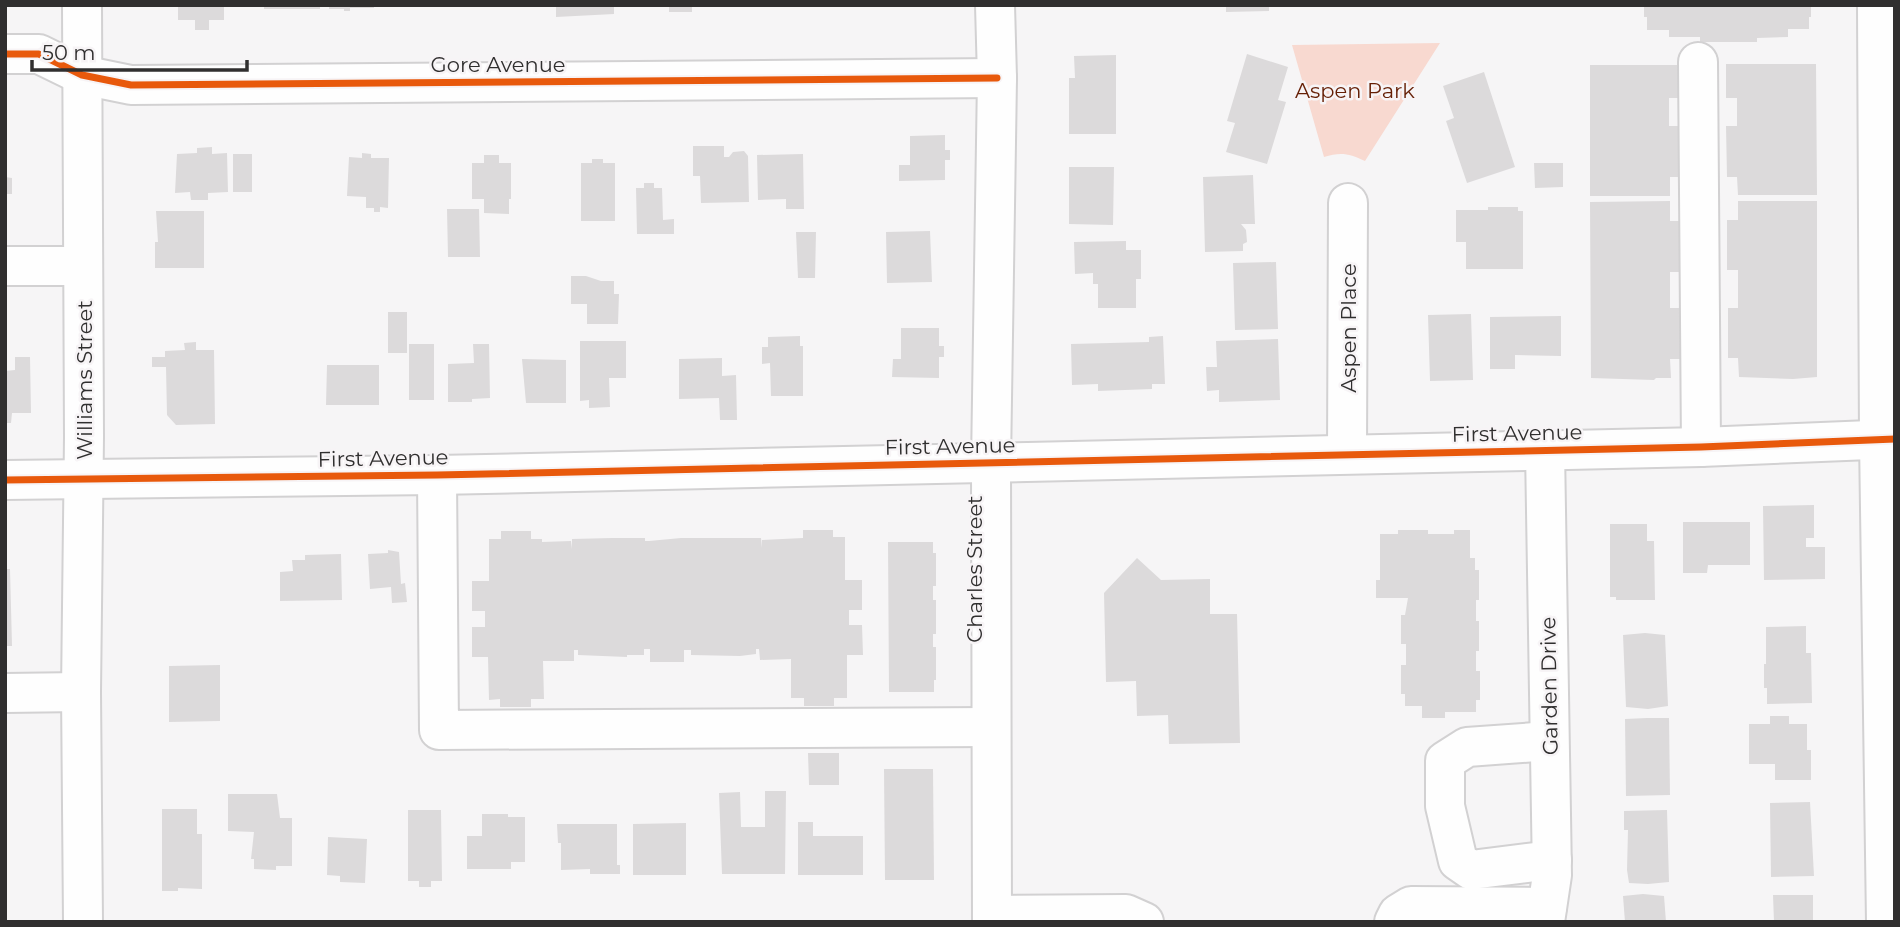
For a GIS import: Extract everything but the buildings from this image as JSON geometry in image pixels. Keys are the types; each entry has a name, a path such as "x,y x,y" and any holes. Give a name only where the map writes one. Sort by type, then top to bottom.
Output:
{"street":[{"name":"Williams Street","path":"82,5 83,922"},
{"name":"Charles Street","path":"992,919 991,463 997,78 995,5"},
{"path":"1877,5 1887,439 1886,922"},
{"name":"Gore Avenue","path":"5,54 39,54 82,75 131,85 997,78"},
{"path":"1698,62 1701,447"},
{"name":"Aspen Place","path":"1347,454 1348,203"},
{"path":"5,266 83,266"},
{"name":"First Avenue","path":"5,480 437,475 991,463 1701,447 1887,439"},
{"name":"Garden Drive","path":"1545,450 1552,860 1546,914"},
{"path":"437,475 439,730 992,727"},
{"path":"5,693 81,692"},
{"path":"1549,741 1467,747 1445,761 1445,806 1458,861 1471,870 1552,860"},
{"path":"1394,922 1398,915 1411,906 1546,914"},
{"path":"992,919 1126,914 1144,922"}],"green space":[{"name":"Aspen Park","path":"1440,43 1365,161 1344,154 1324,157 1292,45"}],"cycle path":[{"path":"5,54 39,54 82,75 131,85 997,78"},
{"path":"5,480 437,475 1701,447 1895,439"}]}
